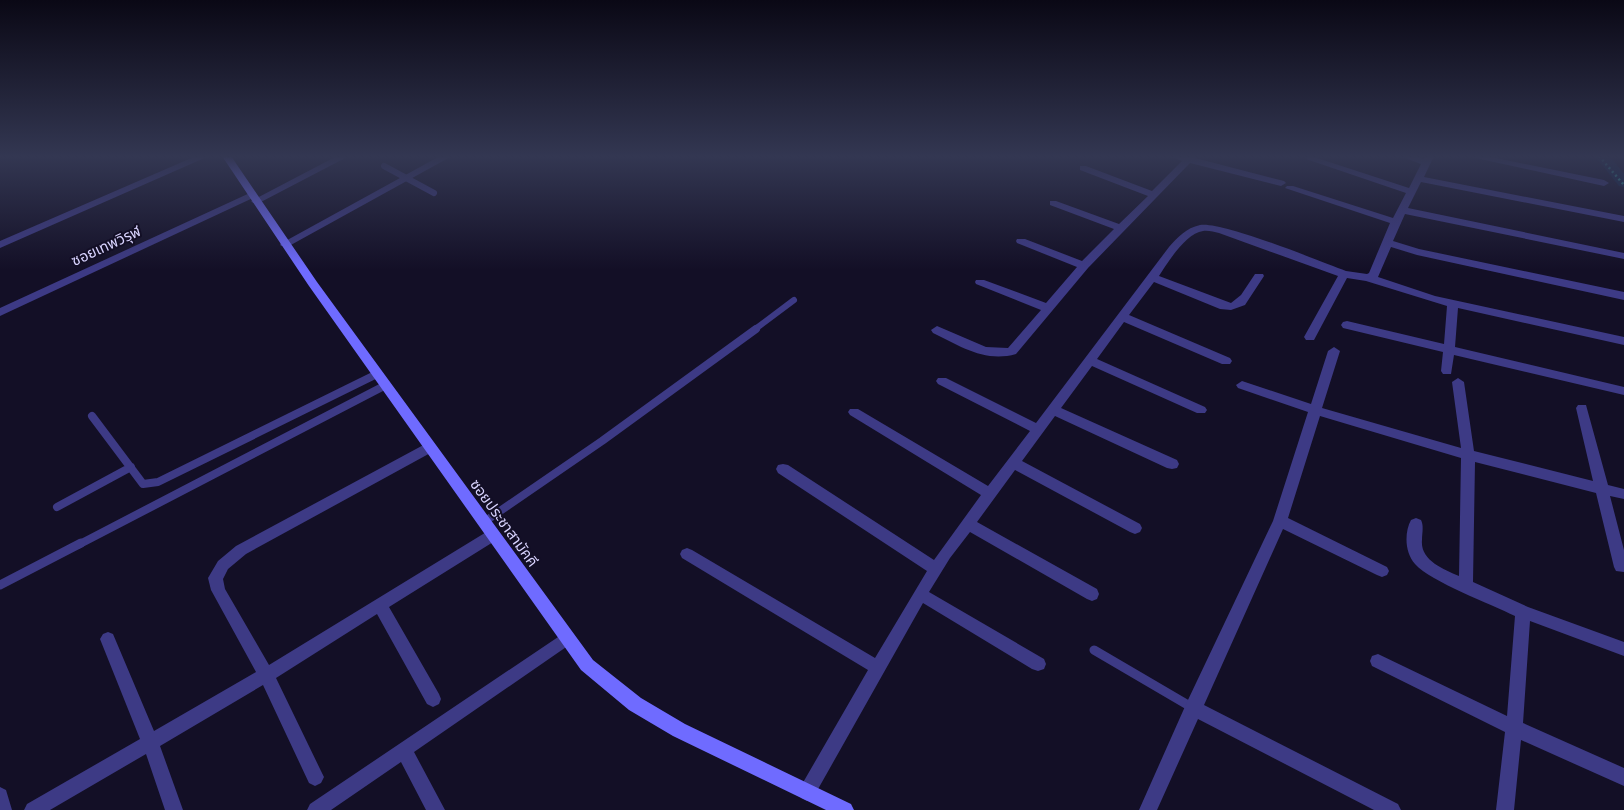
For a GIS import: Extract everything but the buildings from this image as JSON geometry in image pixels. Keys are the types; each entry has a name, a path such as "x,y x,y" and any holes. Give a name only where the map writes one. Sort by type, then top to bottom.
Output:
{"street":[{"path":"0,245 119,194"},
{"name":"ซอยประชาสามัคคี","path":"251,194 429,447 587,665 635,704 679,730 845,810"},
{"name":"ซอยเทพวิรุฬ","path":"0,312 263,194"},
{"path":"286,244 379,194"},
{"path":"937,330 991,354 1003,355 1012,351 1084,266 1156,195 1153,194"},
{"path":"1312,194 1396,222"},
{"path":"1368,278 1374,275 1410,194"},
{"path":"1494,194 1624,219"},
{"path":"1053,203 1121,228"},
{"path":"1402,210 1624,256"},
{"path":"807,792 936,569 1152,277 1185,236 1195,229 1205,227 1233,234 1344,274 1368,278 1405,291 1624,341"},
{"path":"1021,240 1084,266"},
{"path":"1387,243 1417,252 1624,296"},
{"path":"1310,337 1344,274"},
{"path":"1152,277 1233,308 1239,305 1259,276"},
{"path":"980,282 1047,308"},
{"path":"1447,371 1453,303"},
{"path":"1123,317 1226,361"},
{"path":"1347,325 1624,391"},
{"path":"1148,810 1280,521 1334,351"},
{"path":"1091,361 1201,410"},
{"path":"942,381 1039,430"},
{"path":"1458,382 1468,454 1466,586"},
{"path":"1242,385 1314,412 1624,494"},
{"path":"1582,408 1621,567"},
{"path":"1054,410 1172,464"},
{"path":"854,412 991,494"},
{"path":"315,777 266,675 218,590 215,578 223,564 241,550 429,447"},
{"path":"1014,464 1135,528"},
{"path":"783,469 936,569"},
{"path":"1280,521 1382,571"},
{"path":"968,524 1092,594"},
{"path":"1416,524 1414,549 1419,559 1440,574 1524,612 1624,649"},
{"path":"33,810 266,675 380,604 488,529"},
{"path":"687,554 878,668"},
{"path":"920,594 1038,664"},
{"path":"380,604 433,699"},
{"path":"1505,810 1524,612"},
{"path":"316,810 567,638"},
{"path":"108,640 150,742 174,810"},
{"path":"1378,661 1514,728 1624,777"},
{"path":"1193,708 1392,810"},
{"path":"404,750 436,810"},
{"path":"0,796 4,810"}],"lane":[{"path":"488,529 552,477 726,352 794,300"},
{"path":"92,416 143,484 158,482 382,380"},
{"path":"0,585 382,380"},
{"path":"57,507 131,468"},
{"path":"1094,650 1193,708"}]}
